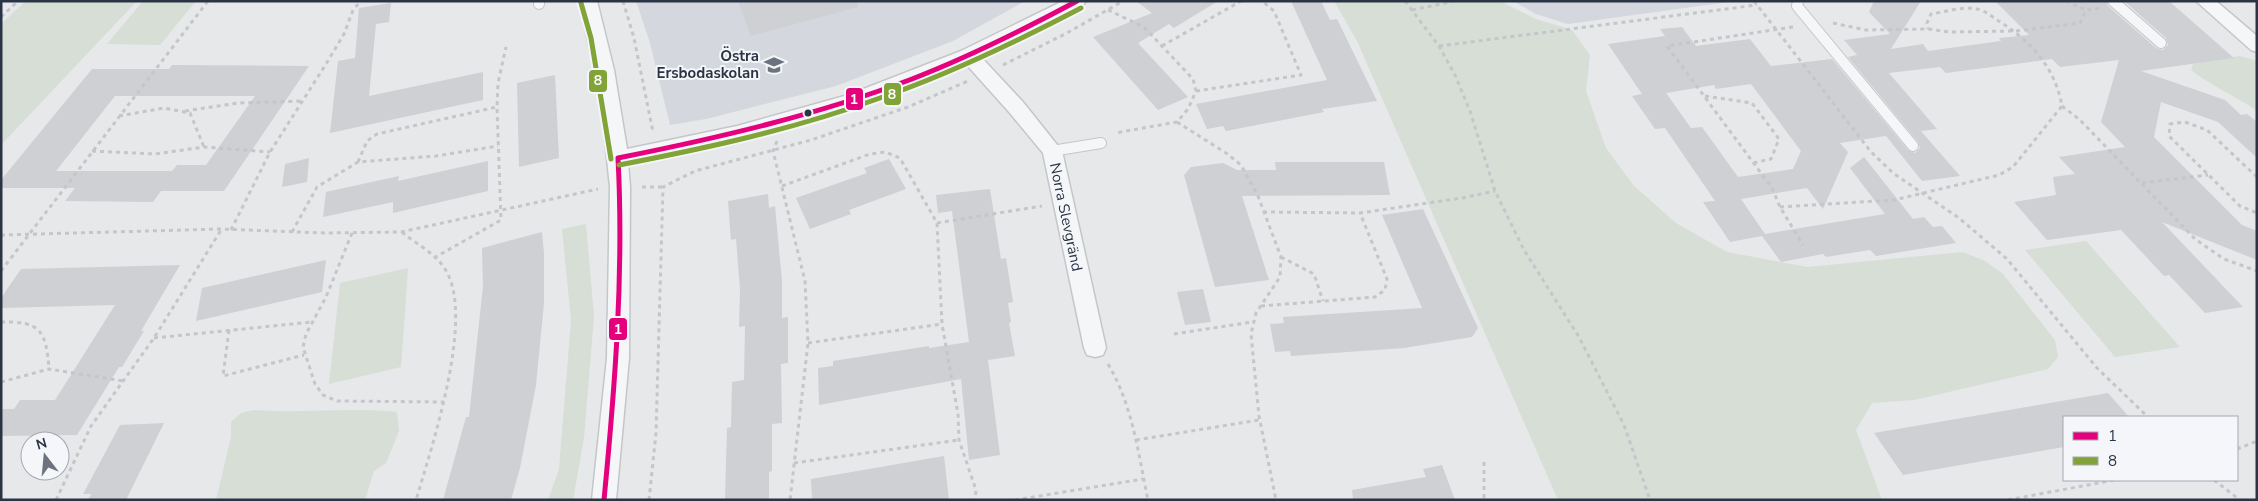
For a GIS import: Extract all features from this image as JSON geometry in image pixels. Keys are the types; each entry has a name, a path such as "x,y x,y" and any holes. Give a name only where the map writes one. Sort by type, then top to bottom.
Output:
{"street":[{"path":"588,1 598,36 618,158 620,187 618,358 604,500"},
{"path":"618,158 691,146 808,116 916,78 969,56 1078,1"},
{"path":"2205,1 2257,46"},
{"name":"Norra Slevgränd","path":"969,56 1016,107 1052,151 1062,203 1096,348"}],"lane":[{"path":"1798,1 1797,6 1913,146"},
{"path":"2113,1 2161,43"},
{"path":"1052,151 1101,143"}],"path":[{"path":"1,17 18,1"},
{"path":"1,271 208,1"},
{"path":"231,230 270,152 344,34 353,10 361,1"},
{"path":"623,1 634,38 654,135"},
{"path":"649,500 656,433 662,187 695,171 811,140 908,107 984,74 1067,33 1123,1"},
{"path":"1162,46 1241,1"},
{"path":"1196,91 1301,75 1274,11 1262,1"},
{"path":"1405,1 1439,46 1455,75 1470,111 1495,191 1524,250 1579,337 1624,425 1650,500"},
{"path":"1412,10 1455,1"},
{"path":"2066,1 2086,10"},
{"path":"1439,46 1755,3 1871,152 1892,173 1984,237 2008,259 2097,368 2147,416"},
{"path":"1780,207 1894,200 1999,176 2013,167 2062,106 2061,96 2051,71 2041,58 2016,31 1978,9 1931,14 1927,23 1928,29"},
{"path":"1108,10 1144,27 1194,79 1196,91 1188,108 1177,122 1109,134"},
{"path":"434,258 501,220 497,107 498,83 506,46"},
{"path":"1704,96 1752,103 1779,139 1770,158 1753,163"},
{"path":"185,111 238,103 303,100"},
{"path":"2062,106 2080,120 2195,239 2224,259 2257,272"},
{"path":"119,116 164,107 177,108 190,113 204,147"},
{"path":"358,162 366,141 377,134 497,107"},
{"path":"1177,122 1225,152 1241,165 1250,179 1281,257 1284,269 1281,281 1261,306 1252,322 1251,338 1262,443 1276,500"},
{"path":"2257,177 2207,130 2185,122 2170,124 2169,136 2240,206 2257,213"},
{"path":"779,137 773,151 805,281 808,343 790,500"},
{"path":"292,232 317,187 358,162 436,156 498,146"},
{"path":"691,146 695,171"},
{"path":"92,151 155,154 204,147 270,152"},
{"path":"782,186 870,154 885,152 895,155 904,164 937,223 942,324 958,414 959,440 976,490 975,500"},
{"path":"2142,184 2208,175"},
{"path":"1,236 29,233 221,229 352,233 401,232 594,190"},
{"path":"1263,212 1360,213 1462,198 1495,191"},
{"path":"937,223 1062,203"},
{"path":"1261,306 1375,297 1385,290 1387,279 1360,213"},
{"path":"56,500 91,426 154,338 221,229"},
{"path":"401,232 434,258 449,275 456,300 453,342 444,402 416,500"},
{"path":"352,233 326,297 306,334 304,355 315,384 324,395 337,401 444,402"},
{"path":"1281,257 1314,274 1323,301"},
{"path":"1,322 29,323 40,328 48,344 49,369"},
{"path":"154,338 312,322"},
{"path":"1174,334 1252,322"},
{"path":"808,343 942,324"},
{"path":"229,330 223,376 304,355"},
{"path":"1096,348 1118,378 1136,440 1148,500"},
{"path":"1,382 18,379 49,369 123,382"},
{"path":"1136,440 1259,420"},
{"path":"794,463 959,440"},
{"path":"2238,449 2257,441"},
{"path":"1484,462 1484,500"},
{"path":"1015,500 1143,479"},
{"path":"2008,500 2109,481"},
{"path":"2215,481 2240,500"}],"shaded area":[{"path":"26,1 137,1 1,145 1,24"},
{"path":"143,1 196,1 160,45 107,44"},
{"name":"Östra Ersbodaskolan","path":"636,1 1025,1 953,41 836,86 706,119 670,125 650,43"},
{"path":"1334,1 1500,1 1536,19 1572,30 1590,55 1586,91 1606,148 1634,186 1676,223 1727,252 1807,267 1963,252 1985,261 2003,274 2055,340 2058,357 2048,369 1914,400 1872,403 1856,430 1882,500 1558,500 1357,41"},
{"path":"1513,1 1736,1 1568,24 1536,14"},
{"path":"2240,56 2257,61 2257,111 2191,70 2193,64"},
{"path":"586,224 594,316 584,438 573,500 548,500 559,469 571,320 562,229"},
{"path":"2086,241 2180,347 2115,357 2025,250"},
{"path":"408,268 401,367 329,384 340,283"},
{"path":"254,410 397,412 399,431 386,463 374,471 365,500 216,500 231,437 231,422 241,413"}],"building":[{"path":"738,1 857,1 858,7 751,36"},
{"path":"1136,1 1218,1 1174,28 1169,24 1138,43 1188,97 1158,110 1093,37 1152,13"},
{"path":"1291,1 1321,1 1330,20 1337,19 1377,101 1322,109 1324,112 1226,131 1223,126 1207,129 1196,104 1327,80"},
{"path":"1874,1 1921,1 1891,49 1923,44 1928,51 2001,41 1999,38 2029,35 1995,1 2106,1 2108,6 2156,48 2163,50 2168,45 2166,38 2124,1 2169,1 2234,58 2141,71 2225,100 2241,115 2247,114 2257,122 2257,158 2218,122 2161,102 2154,137 2242,225 2257,231 2257,260 2162,222 2243,307 2205,313 2169,275 2164,276 2121,230 2047,240 2014,202 2056,195 2053,177 2075,174 2059,157 2125,147 2101,122 2119,60 2060,67 2052,59 1946,73 1940,67 1889,73 1937,129 1921,131 1960,176 1922,181 1886,136 1840,143 1848,152 1823,209 1807,188 1741,199 1765,234 1885,214 1850,168 1864,157 1913,219 1924,217 1933,227 1942,226 1956,243 1876,256 1870,250 1826,257 1823,254 1781,262 1762,236 1730,242 1703,202 1715,201 1665,128 1655,129 1632,96 1642,94 1608,44 1665,36 1660,29 1682,27 1696,46 1750,39 1771,66 1832,59 1908,150 1915,153 1920,148 1918,142 1848,57 1857,55 1844,40 1890,34 1869,12","holes":["1751,84 1801,151 1793,169 1738,177 1702,127 1691,128 1666,93 1714,85 1716,89"]},
{"path":"391,3 389,22 376,24 369,96 483,72 483,100 330,133 338,61 355,58 359,8"},
{"path":"172,65 309,66 224,191 161,191 153,202 65,201 75,188 1,188 1,180 92,69 169,69","holes":["115,96 255,96 206,165 177,165 172,171 56,171"]},
{"path":"555,75 559,158 519,167 517,83"},
{"path":"309,158 307,182 282,187 285,164"},
{"path":"889,159 906,189 849,210 851,214 810,229 796,198 867,173 864,168"},
{"path":"488,161 488,191 393,213 393,202 323,217 326,192 399,176 398,181"},
{"path":"1275,162 1384,162 1390,195 1242,196 1269,280 1215,287 1184,175 1191,167 1223,163 1237,170 1276,170"},
{"path":"990,189 1001,259 1006,258 1013,302 1008,303 1011,322 1009,323 1015,356 988,360 1000,455 969,460 961,379 819,405 818,368 833,366 833,361 929,346 929,348 969,342 952,211 938,213 936,195"},
{"path":"768,194 769,208 775,206 782,281 782,318 788,317 788,363 781,364 782,423 772,424 772,471 769,472 769,500 725,500 727,428 731,427 732,382 744,380 745,326 739,327 740,289 736,239 731,240 728,201"},
{"path":"1423,209 1478,328 1472,337 1404,348 1291,356 1290,351 1275,352 1270,324 1284,323 1283,317 1422,308 1382,215"},
{"path":"542,232 544,303 536,385 520,468 511,500 443,500 466,417 469,417 483,286 482,248"},
{"path":"326,260 322,292 196,321 202,288"},
{"path":"180,265 141,331 144,331 122,367 119,367 77,435 70,435 70,431 20,431 20,436 1,436 1,409 14,409 20,400 55,400 115,305 1,308 1,298 21,269"},
{"path":"1203,289 1211,322 1185,325 1177,292"},
{"path":"2108,393 2128,416 2063,416 2063,447 1903,475 1874,433"},
{"path":"164,423 126,500 88,500 91,494 83,494 120,425"},
{"path":"944,456 949,500 812,500 811,479"},
{"path":"1442,465 1455,500 1353,500 1352,490 1426,477 1423,469"}],"transit line":[{"name":"1","path":"618,158 693,143 766,125 875,92 932,71 1016,33 1077,1"},
{"name":"8","path":"581,3 591,38 611,159"},
{"name":"8","path":"619,165 695,150 769,132 880,99 979,58 1081,8"},
{"name":"1","path":"604,500 620,286 621,244 618,158"}],"place":[{"name":"Östra Ersbodaskolan","path":"774,65"}]}
